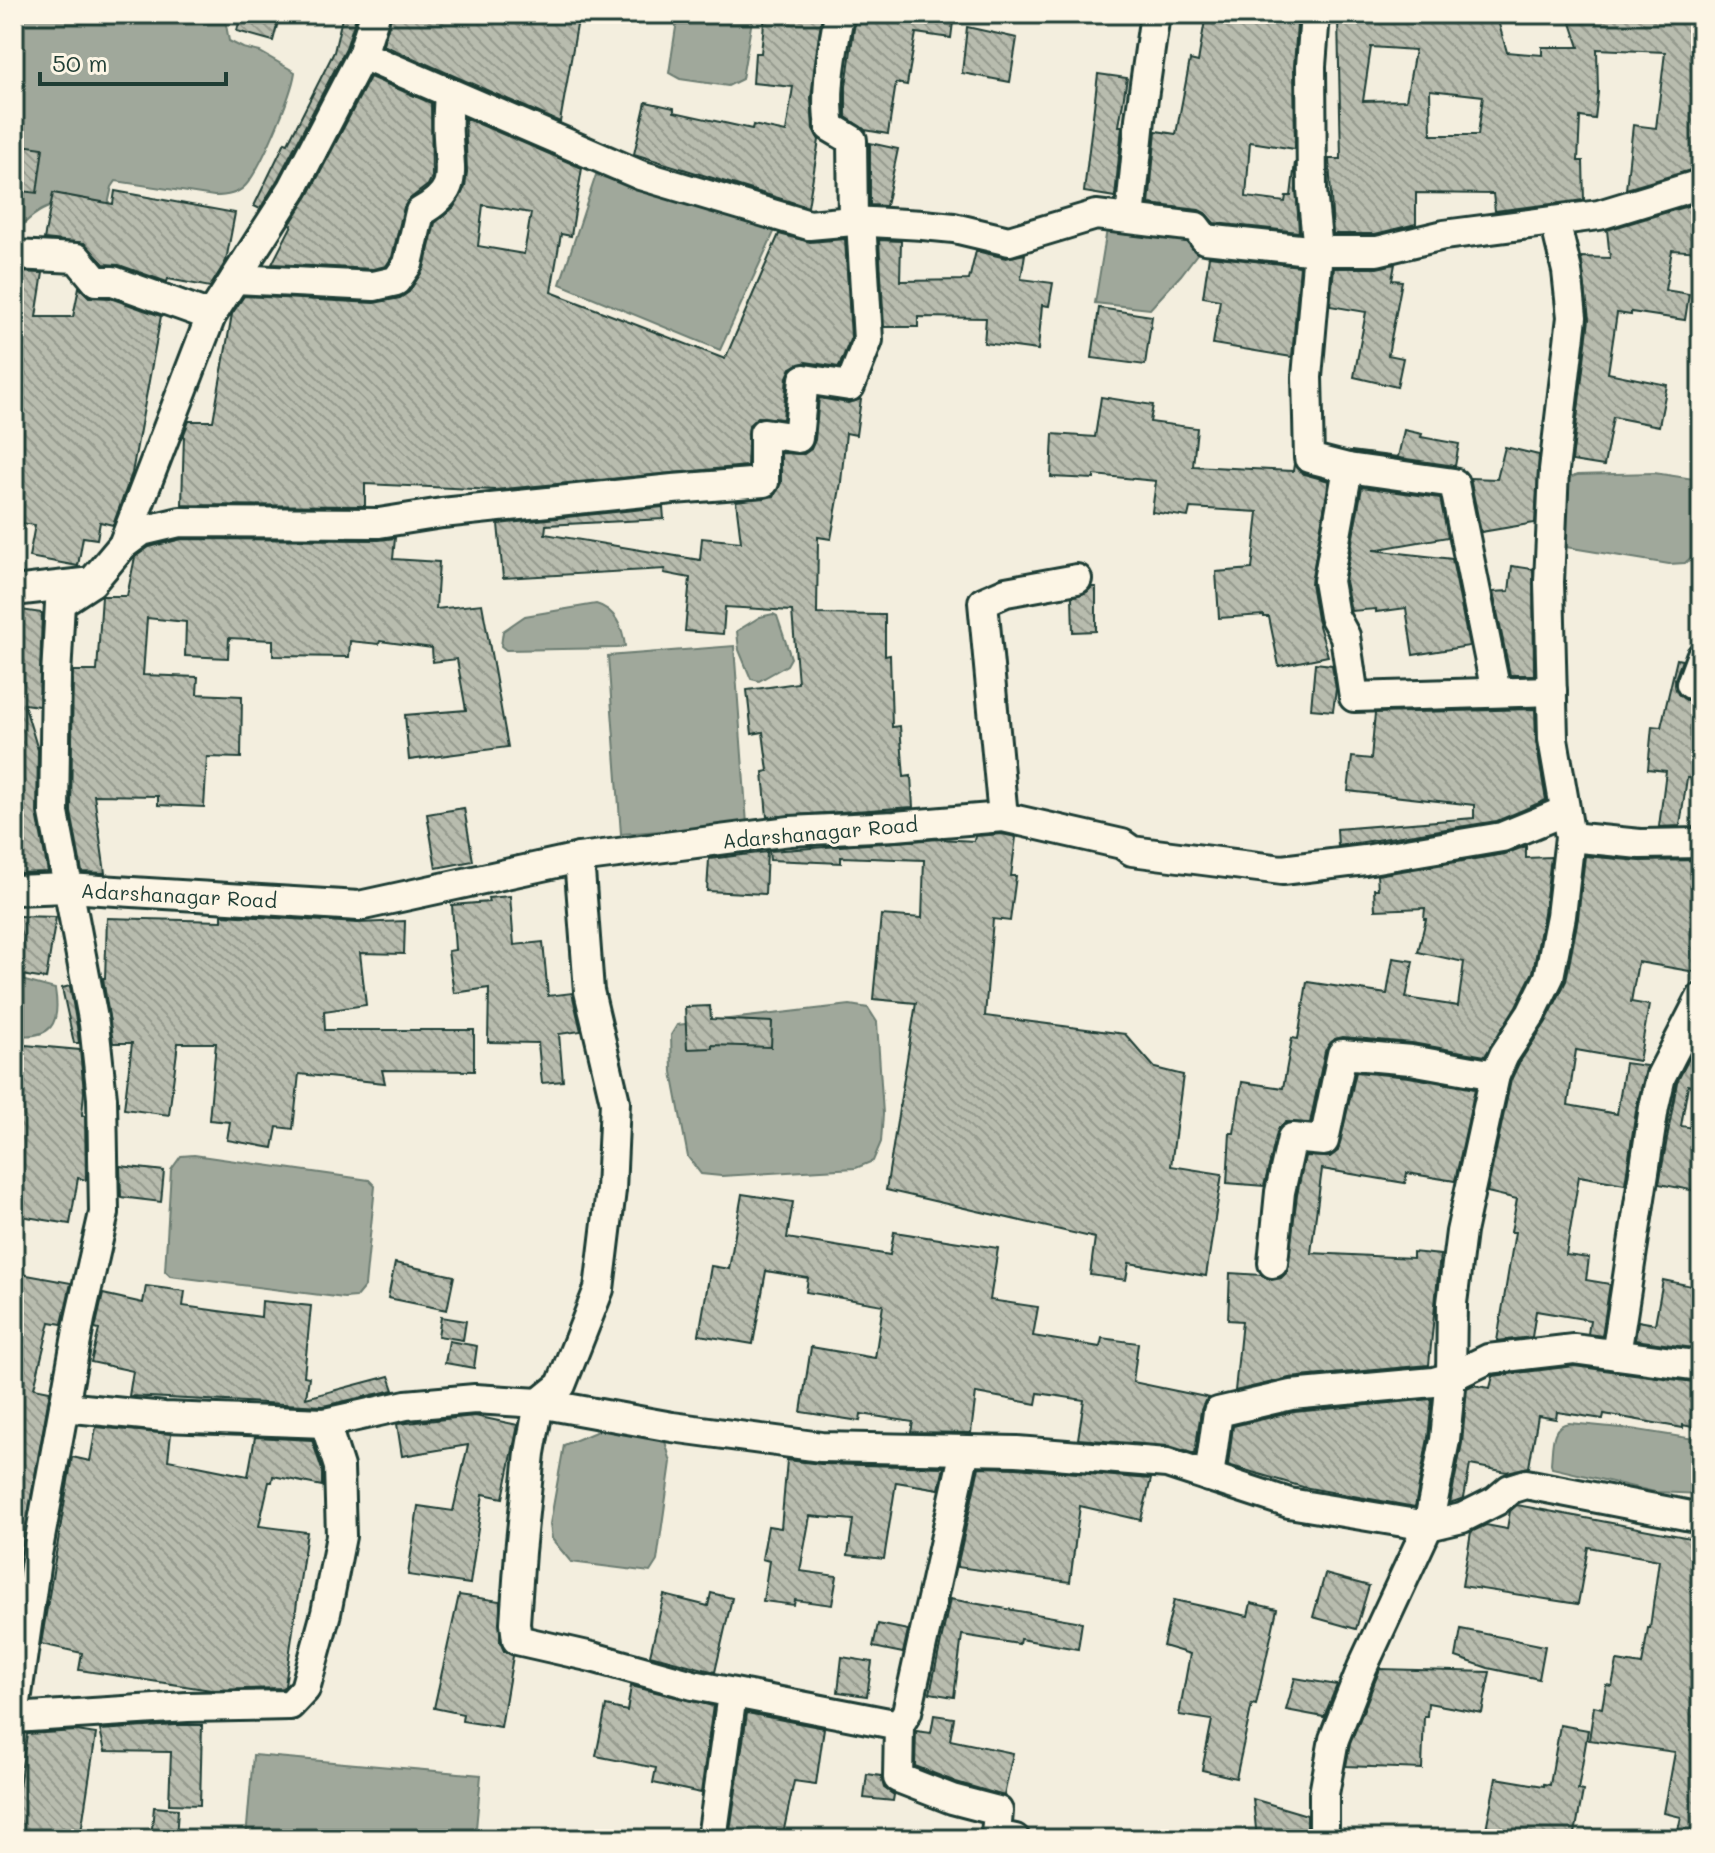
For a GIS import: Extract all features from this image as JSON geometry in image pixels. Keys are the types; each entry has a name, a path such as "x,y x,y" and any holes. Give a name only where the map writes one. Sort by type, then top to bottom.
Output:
{"street":[{"path":"123,545 211,316 293,188 362,55 375,14"},
{"path":"325,1423 339,1467 341,1536 326,1613 305,1689 290,1705 187,1707 14,1717 36,1560 104,1213 102,1098 94,1024 54,813 60,603 92,582 123,545 142,531 180,522 379,523 442,513 764,482 764,433 798,438 804,379 850,386 868,340 852,140 830,127 828,112 830,70 839,14"},
{"path":"1130,219 1155,14"},
{"path":"1315,14 1311,66 1312,190 1318,251 1307,377 1309,458 1348,468 1454,483 1496,692"},
{"path":"362,55 640,175 809,225 857,221 954,228 1009,241 1096,215 1196,227 1205,239 1318,251 1377,251 1444,235 1599,215 1701,184"},
{"path":"235,279 374,286 396,281 408,264 420,212 439,202 450,184 447,135 449,93"},
{"path":"1324,1839 1324,1794 1334,1739 1362,1668 1428,1526 1445,1440 1451,1377 1452,1303 1461,1232 1495,1075 1549,977 1561,916 1567,824 1553,739 1549,582 1554,470 1572,317 1567,271 1555,221"},
{"path":"14,255 77,258 96,281 113,281 211,316"},
{"path":"1348,468 1328,581 1334,616 1345,636 1354,697 1552,691"},
{"path":"1003,817 983,602 1006,592 1077,579"},
{"path":"14,591 92,582"},
{"path":"1691,684 1701,657"},
{"name":"Adarshanagar Road","path":"14,890 68,888 359,906 579,858 790,831 1003,817 1122,844 1132,851 1282,870 1365,860 1567,824"},
{"path":"1567,824 1640,844 1701,843"},
{"path":"579,858 589,991 615,1102 611,1190 599,1289 561,1385 539,1403 530,1453 520,1552 515,1623 517,1640 732,1694 899,1725"},
{"path":"1616,1355 1661,1076 1701,998"},
{"path":"1273,1263 1280,1192 1292,1138 1324,1141 1342,1054 1411,1060 1495,1075"},
{"path":"1209,1477 1218,1412 1291,1395 1434,1382 1488,1359 1574,1349 1701,1366"},
{"path":"64,1407 164,1417 325,1423 406,1405 461,1400 539,1403 672,1427 821,1447 1017,1451 1167,1463 1289,1503 1428,1526 1462,1518 1496,1501 1510,1489 1526,1484 1701,1518"},
{"path":"965,1450 907,1712 899,1725 898,1778 952,1799 998,1811 996,1835 1015,1839"},
{"path":"712,1839 732,1694"}],"shaded area":[{"path":"14,14 224,14 229,41 260,52 295,72 274,132 251,179 237,192 218,196 116,181 107,209 56,205 36,213 14,234"},
{"path":"678,14 753,14 742,79 728,86 680,79 669,73"},
{"path":"596,175 776,228 720,350 560,284"},
{"path":"1108,223 1191,231 1200,250 1150,309 1095,303"},
{"path":"1654,473 1701,480 1701,548 1685,563 1669,564 1566,547 1557,542 1564,480 1577,475"},
{"path":"596,604 608,610 617,620 625,646 506,650 501,646 503,631 525,616"},
{"path":"777,616 791,658 787,665 759,681 751,679 739,650 737,631 760,617"},
{"path":"734,646 747,824 621,834 608,656"},
{"path":"14,978 55,989 56,1012 51,1027 45,1032 14,1035"},
{"path":"850,1005 868,1008 877,1022 883,1114 881,1142 873,1161 856,1168 721,1176 701,1174 688,1157 672,1072 671,1035 677,1025"},
{"path":"194,1155 369,1180 375,1186 365,1286 356,1297 170,1276 165,1271 171,1170 181,1156"},
{"path":"1569,1423 1701,1440 1701,1494 1655,1492 1552,1468 1555,1432"},
{"path":"605,1428 664,1438 671,1462 657,1561 650,1572 571,1562 552,1539 550,1524 564,1445"},
{"path":"253,1755 481,1775 475,1839 246,1839"}],"building":[{"path":"241,14 280,14 273,41 237,31"},
{"path":"343,14 357,14 346,48 260,209 254,206 334,52"},
{"path":"392,14 579,14 560,122 383,45"},
{"path":"765,14 822,14 811,98 813,129 819,140 808,207 634,154 646,102 674,108 674,112 752,129 753,125 786,132 793,87 753,83 755,53 761,53"},
{"path":"856,14 954,14 951,38 916,33 907,85 896,83 888,134 865,130 846,117 846,86"},
{"path":"1206,14 1238,14 1297,24 1295,149 1250,142 1246,197 1285,202 1286,196 1291,196 1295,162 1299,232 1214,223 1199,210 1149,204 1156,131 1176,134 1190,60 1198,62"},
{"path":"1379,14 1496,14 1507,52 1542,55 1542,47 1579,47 1568,14 1701,14 1701,167 1626,189 1633,125 1656,128 1665,52 1597,49 1595,119 1580,117 1578,161 1583,161 1584,200 1495,211 1493,194 1416,193 1416,224 1375,234 1333,234 1329,159 1341,159 1338,18 1379,21","holes":["1371,47 1415,50 1406,100 1363,101","1430,90 1483,96 1478,135 1431,135"]},
{"path":"967,27 1017,38 1010,82 962,73"},
{"path":"1098,74 1127,78 1119,126 1122,126 1115,197 1084,192"},
{"path":"370,77 431,103 432,177 428,185 404,207 392,257 386,266 373,269 272,264 290,224 308,196"},
{"path":"465,118 582,168 571,236 561,234 551,292 725,359 779,234 810,242 845,239 851,337 839,367 806,362 791,368 787,377 783,419 758,417 749,425 747,466 495,490 365,484 365,506 182,505 184,434 189,421 213,421 232,314 244,296 374,303 400,298 409,292 424,268 435,223 454,207 465,187","holes":["483,205 531,213 524,254 478,246"]},
{"path":"870,143 898,149 886,206 870,205"},
{"path":"14,144 43,148 37,193 14,190"},
{"path":"115,191 235,213 226,261 210,287 168,279 167,282 119,265 104,264 84,243 44,239 53,193 113,204"},
{"path":"1701,202 1701,252 1672,250 1665,290 1689,294 1685,320 1631,312 1631,315 1617,313 1608,373 1667,385 1659,426 1613,417 1604,466 1572,461 1589,319 1581,257 1610,258 1607,230"},
{"path":"879,240 901,241 900,281 969,280 976,251 1006,258 1025,254 1021,279 1053,283 1049,306 1042,305 1038,350 984,343 986,318 918,317 918,327 884,327"},
{"path":"1209,256 1300,266 1292,357 1213,344 1220,300 1203,297"},
{"path":"1395,264 1392,280 1402,281 1388,355 1403,358 1397,387 1354,377 1366,312 1330,306 1334,268 1377,268"},
{"path":"14,272 43,273 36,317 73,317 79,287 89,297 110,298 161,316 132,473 113,525 100,522 97,539 83,537 78,566 29,557 35,525 14,522"},
{"path":"1099,308 1152,316 1145,365 1092,358"},
{"path":"1101,397 1153,405 1150,422 1197,428 1193,466 1293,471 1294,464 1304,474 1329,481 1311,583 1328,656 1279,666 1269,617 1219,618 1216,572 1252,569 1258,512 1190,508 1188,517 1152,512 1156,481 1094,475 1094,479 1051,477 1053,434 1095,437"},
{"path":"819,398 848,403 861,399 856,435 846,433 831,539 818,537 817,614 885,615 885,656 890,655 892,727 900,726 904,777 911,776 913,807 767,817 763,772 768,771 763,732 752,734 747,690 798,683 792,611 725,607 723,634 685,631 690,578 664,573 665,569 503,578 498,524 663,507 664,519 546,525 545,534 700,560 702,538 741,542 736,501 774,496 781,483 781,453 804,454 811,449 815,440"},
{"path":"1404,430 1422,434 1421,437 1459,444 1455,466 1351,451 1398,457"},
{"path":"1505,447 1539,455 1535,523 1481,532 1470,478 1497,479"},
{"path":"1362,487 1440,498 1448,537 1373,550 1452,559 1469,646 1413,655 1406,608 1351,611 1345,581"},
{"path":"395,538 393,559 439,562 436,609 482,604 508,747 409,760 405,715 466,710 457,659 433,662 432,648 380,641 379,644 350,641 349,657 273,656 273,640 229,638 228,658 185,656 186,622 147,618 143,675 198,677 197,694 242,696 241,758 207,757 204,807 158,805 158,796 94,795 105,873 82,872 71,812 73,671 97,671 102,596 127,596 135,557 149,547 182,539"},
{"path":"1512,566 1533,569 1534,675 1510,675 1493,592 1509,591"},
{"path":"1096,587 1096,631 1073,632 1072,597"},
{"path":"14,609 42,613 39,706 24,704 38,750 37,813 48,872 14,873"},
{"path":"1677,659 1682,660 1675,679 1678,694 1686,700 1701,698 1701,780 1687,778 1680,826 1659,827 1666,771 1648,769 1652,726 1661,727"},
{"path":"1315,663 1332,665 1336,689 1333,711 1311,709"},
{"path":"1535,709 1536,742 1546,800 1497,821 1338,846 1337,829 1474,818 1474,805 1348,791 1352,757 1371,759 1375,713"},
{"path":"464,808 473,861 436,868 427,814"},
{"path":"1002,834 1016,837 1011,876 1016,876 1010,921 993,919 985,1016 1125,1034 1155,1068 1183,1075 1171,1166 1222,1174 1206,1276 1129,1263 1126,1280 1090,1275 1095,1238 886,1190 916,1003 873,999 881,915 922,918 924,860 841,857 841,863 770,860 769,851 939,839 974,841 975,836"},
{"path":"1526,846 1526,858 1551,857 1533,972 1485,1056 1412,1043 1343,1037 1335,1039 1325,1051 1310,1123 1286,1122 1279,1128 1264,1186 1227,1183 1230,1133 1234,1133 1242,1082 1283,1088 1292,1038 1298,1039 1307,982 1387,994 1393,958 1413,961 1406,998 1458,1006 1464,962 1418,952 1426,919 1425,908 1375,910 1377,875 1505,854"},
{"path":"767,852 765,894 707,891 709,859"},
{"path":"1585,856 1640,861 1701,860 1701,870 1696,870 1693,910 1701,911 1701,973 1638,962 1631,1002 1649,1005 1639,1061 1576,1050 1568,1105 1617,1114 1625,1063 1647,1066 1637,1104 1625,1184 1579,1176 1566,1255 1589,1258 1586,1280 1610,1284 1602,1336 1588,1334 1590,1320 1536,1311 1532,1337 1497,1341 1515,1232 1511,1232 1517,1199 1487,1192 1511,1080 1546,1022 1566,981"},
{"path":"510,896 514,945 543,942 548,996 572,993 581,1031 559,1034 563,1081 542,1083 538,1043 488,1042 489,988 454,993 448,951 455,950 452,905 489,902 488,898"},
{"path":"222,915 358,923 405,921 404,954 360,953 366,1005 324,1011 325,1030 474,1030 474,1071 382,1070 385,1083 299,1074 293,1129 277,1127 273,1148 227,1140 230,1122 209,1120 216,1043 178,1043 169,1115 124,1109 132,1043 113,1043 103,978 107,918 222,921"},
{"path":"18,916 56,917 46,979 14,974 14,944 22,945"},
{"path":"70,986 79,1043 74,1043 62,988"},
{"path":"710,1006 711,1019 772,1022 771,1047 712,1045 712,1048 687,1049 685,1007"},
{"path":"1701,1035 1701,1090 1688,1085 1681,1126 1701,1129 1701,1192 1659,1184 1677,1082"},
{"path":"14,1044 80,1050 86,1180 78,1178 70,1224 14,1215"},
{"path":"1356,1072 1409,1077 1475,1089 1455,1181 1407,1173 1405,1183 1322,1169 1311,1253 1413,1258 1413,1252 1440,1255 1429,1365 1289,1378 1235,1391 1242,1321 1228,1320 1230,1273 1262,1275 1272,1280 1281,1278 1287,1272 1305,1156 1330,1157 1338,1151"},
{"path":"120,1166 164,1171 161,1202 121,1197"},
{"path":"742,1194 793,1202 787,1238 890,1255 894,1232 998,1248 990,1300 1038,1307 1033,1336 1100,1347 1102,1338 1138,1343 1133,1382 1210,1398 1201,1410 1195,1454 1169,1446 1078,1439 1084,1400 1038,1393 1036,1404 976,1393 971,1433 911,1432 913,1422 861,1414 860,1421 801,1412 811,1347 875,1358 883,1305 806,1292 808,1278 766,1271 753,1344 699,1335 711,1266 729,1269"},
{"path":"395,1263 454,1276 447,1310 388,1298"},
{"path":"16,1273 71,1283 62,1324 50,1322 34,1388 50,1391 14,1594 14,1286"},
{"path":"1663,1280 1701,1288 1701,1349 1635,1340 1638,1321 1655,1324"},
{"path":"146,1286 185,1291 183,1306 261,1317 262,1301 311,1306 304,1376 309,1377 306,1398 389,1376 394,1390 323,1406 129,1396 133,1371 91,1362 99,1330 95,1329 103,1294 143,1303"},
{"path":"441,1317 466,1321 463,1340 438,1336"},
{"path":"449,1341 477,1346 474,1368 445,1363"},
{"path":"1574,1366 1701,1383 1701,1429 1604,1414 1603,1419 1557,1412 1556,1419 1538,1416 1529,1467 1507,1472 1470,1465 1464,1498 1450,1503 1462,1443 1467,1388 1473,1385 1490,1388 1493,1376"},
{"path":"1432,1399 1415,1507 1303,1487 1228,1465 1233,1426 1294,1412"},
{"path":"475,1416 518,1425 503,1498 483,1494 470,1584 408,1575 418,1506 453,1511 468,1445 402,1456 397,1424"},
{"path":"96,1427 171,1434 168,1460 248,1476 255,1437 312,1440 322,1470 322,1486 273,1476 259,1526 307,1532 285,1686 211,1690 79,1670 82,1653 41,1644 72,1457 90,1461"},
{"path":"787,1460 821,1464 944,1467 939,1489 896,1482 884,1559 848,1555 853,1520 810,1516 800,1571 837,1576 832,1605 795,1600 794,1605 763,1601 769,1561 762,1559 768,1526 781,1528"},
{"path":"979,1467 1151,1479 1141,1520 1080,1506 1070,1582 957,1567"},
{"path":"1517,1505 1701,1540 1701,1750 1697,1782 1701,1782 1701,1839 1676,1839 1681,1817 1664,1813 1675,1752 1589,1740 1594,1706 1602,1708 1606,1685 1612,1686 1617,1661 1642,1665 1659,1560 1588,1547 1578,1604 1462,1586 1471,1532 1486,1525 1507,1529 1510,1511"},
{"path":"1325,1574 1369,1586 1356,1629 1313,1617"},
{"path":"711,1593 732,1598 715,1672 650,1655 664,1595 708,1606"},
{"path":"459,1595 500,1601 500,1642 504,1651 513,1656 501,1727 462,1721 463,1714 434,1708"},
{"path":"950,1599 1082,1622 1078,1649 1020,1639 1019,1644 962,1635 954,1697 930,1693"},
{"path":"1174,1600 1248,1616 1251,1603 1277,1609 1236,1778 1202,1770 1212,1720 1179,1715 1190,1654 1163,1646"},
{"path":"878,1624 908,1630 903,1653 873,1647"},
{"path":"1461,1629 1545,1646 1539,1679 1488,1668 1456,1657"},
{"path":"842,1657 872,1662 867,1696 838,1692"},
{"path":"1380,1669 1490,1672 1482,1713 1428,1703 1427,1716 1424,1716 1422,1769 1346,1766 1350,1744"},
{"path":"1295,1678 1337,1685 1324,1717 1286,1710"},
{"path":"631,1686 713,1706 701,1793 653,1783 656,1768 596,1756 606,1706 627,1711"},
{"path":"747,1713 824,1728 816,1784 794,1781 782,1839 730,1831"},
{"path":"934,1715 954,1718 950,1740 1013,1753 1004,1796 915,1766 916,1731 931,1733"},
{"path":"202,1725 200,1805 169,1804 171,1752 105,1751 100,1730"},
{"path":"1560,1725 1588,1730 1578,1790 1583,1791 1574,1839 1484,1839 1496,1778 1550,1785"},
{"path":"77,1731 96,1734 80,1839 14,1839 14,1819 27,1734"},
{"path":"867,1774 881,1776 884,1788 894,1795 893,1801 864,1798"},
{"path":"1253,1799 1307,1815 1307,1839 1257,1839"},
{"path":"154,1807 178,1809 176,1839 151,1839"}]}
